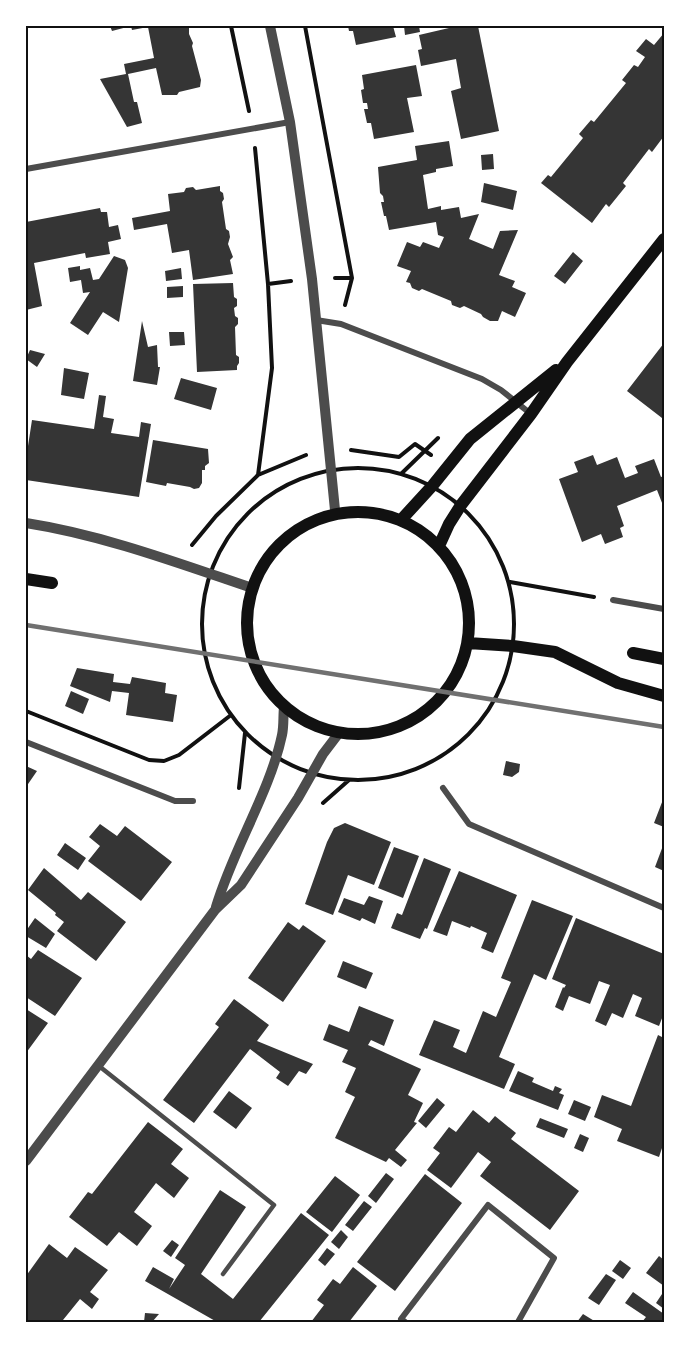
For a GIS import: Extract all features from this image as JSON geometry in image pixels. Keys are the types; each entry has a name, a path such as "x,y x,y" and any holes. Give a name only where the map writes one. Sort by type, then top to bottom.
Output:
{"main road":[{"path":"439,546 461,504 531,414 567,362 664,239"},
{"path":"401,520 470,439 567,362"},
{"path":"335,510 372,512 401,520 422,531 439,546 455,567 465,591 470,616 468,643 460,668 447,691 430,709 409,722 387,731 363,735 319,728 284,707 265,686 253,660 247,637 247,612 252,588 265,560 286,537 335,510"},
{"path":"26,579 52,583"},
{"path":"468,643 555,652 618,683 664,696"},
{"path":"633,653 664,659"}],"street":[{"path":"270,26 290,122 312,279 335,510"},
{"path":"26,170 290,122"},
{"path":"316,320 341,324 482,379 531,414"},
{"path":"26,523 86,535 179,562 252,588"},
{"path":"613,600 664,609"},
{"path":"215,910 225,878 276,756 282,734 284,707"},
{"path":"26,1161 215,910 241,885 298,798 323,754 339,733"},
{"path":"26,742 175,801 193,801"},
{"path":"443,788 469,824 664,908"},
{"path":"405,1323 401,1319 488,1205 554,1258 518,1323"}],"lane":[{"path":"98,1065 274,1205 223,1274"}],"path":[{"path":"231,26 253,130 268,284 272,368 258,476"},
{"path":"268,284 312,279 352,278 305,26"},
{"path":"331,469 402,473 433,485 461,504 476,519 496,549 510,582 515,614 513,646 495,700 477,725 454,747 428,763 403,773 377,779 350,780 312,773 276,756 253,739 231,715 215,687 205,655 202,614 210,574 225,542 256,505 294,481 331,469"},
{"path":"510,582 613,600"},
{"path":"26,711 149,760 164,761 179,755 231,715"}],"building":[{"path":"110,26 131,26 112,31"},
{"path":"131,26 189,26 201,80 200,87 179,92 177,95 162,95 156,68 128,74 134,102 137,102 142,123 127,127 100,79 126,74 124,64 154,58 148,27 132,30"},
{"path":"348,26 393,26 396,37 356,45 353,31 349,31"},
{"path":"404,26 419,26 420,32 405,35"},
{"path":"449,26 478,26 499,131 461,139 451,91 461,88 456,59 421,66 418,50 422,49 419,35 449,28"},
{"path":"664,33 664,136 652,152 649,149 623,183 626,186 609,207 606,204 592,223 541,183 548,175 551,177 583,138 579,134 591,120 594,122 626,83 622,80 634,65 638,67 645,57 636,51 646,39 654,45"},
{"path":"416,65 422,96 407,98 414,132 374,139 371,123 367,123 364,109 368,109 367,103 363,103 362,75"},
{"path":"449,141 453,166 436,169 436,172 423,175 428,209 441,206 441,210 459,207 461,218 479,214 469,239 493,249 500,231 518,230 499,275 515,281 512,287 526,293 515,317 502,311 498,321 490,321 464,306 460,308 452,305 451,301 422,289 419,291 412,288 410,283 406,282 411,271 397,266 407,242 420,247 423,242 439,248 444,237 438,235 436,222 389,230 381,202 384,202 380,193 378,167 417,160 415,146"},
{"path":"493,154 494,169 482,170 481,155"},
{"path":"484,183 517,191 513,210 481,202"},
{"path":"220,186 224,199 222,202 226,229 230,237 228,244 233,257 230,260 233,274 193,280 189,250 172,253 167,224 134,230 132,218 170,211 168,194 184,192 186,188 193,187 196,190"},
{"path":"100,208 101,212 107,212 109,227 118,225 121,239 108,242 110,254 86,258 85,253 34,263 42,306 26,310 26,222"},
{"path":"573,252 583,261 565,284 554,276"},
{"path":"114,256 125,260 128,268 119,322 103,312 88,335 70,323 90,292 83,293 81,280 70,282 68,268 80,266 80,270 90,268 93,280 99,279"},
{"path":"181,268 182,279 166,281 165,271"},
{"path":"233,283 234,297 237,299 237,306 234,308 235,316 238,318 238,324 235,327 236,355 239,357 237,370 197,372 193,284"},
{"path":"183,286 183,297 167,298 167,287"},
{"path":"142,321 148,347 157,345 158,367 160,367 157,385 133,381"},
{"path":"169,332 184,332 185,345 170,346"},
{"path":"664,343 664,414 662,418 627,391"},
{"path":"30,350 45,354 37,367 26,359"},
{"path":"64,368 89,373 84,399 61,395"},
{"path":"181,378 217,388 211,410 174,399"},
{"path":"99,395 106,396 103,417 114,419 111,433 139,437 141,422 151,424 139,497 26,480 26,459 32,420 94,429"},
{"path":"153,440 208,449 209,463 205,466 205,470 202,470 202,483 199,488 146,482"},
{"path":"593,455 597,465 617,457 625,478 638,473 635,466 654,459 661,477 664,476 664,508 657,490 617,506 624,526 620,528 623,537 605,544 601,534 582,542 559,479 578,472 574,462"},
{"path":"77,668 114,674 113,682 130,684 132,677 166,683 165,693 177,695 173,722 126,715 129,693 112,691 110,702 70,686"},
{"path":"71,691 89,699 83,714 65,706"},
{"path":"506,761 520,764 519,772 512,777 503,775"},
{"path":"26,766 37,771 26,787"},
{"path":"664,797 664,827 654,823"},
{"path":"345,823 391,842 374,885 348,875 333,915 305,904 327,842 334,828"},
{"path":"100,824 117,836 125,826 172,862 141,901 88,861 100,846 89,837"},
{"path":"65,843 86,858 78,870 57,855"},
{"path":"664,843 664,871 655,867"},
{"path":"394,847 419,856 403,898 378,888"},
{"path":"424,858 451,869 427,929 425,928 420,939 391,928 397,913 402,915"},
{"path":"44,868 81,900 88,892 126,922 96,961 57,931 64,922 28,890"},
{"path":"459,871 517,895 493,953 481,948 487,933 471,926 470,928 452,921 447,936 433,931"},
{"path":"369,896 383,901 375,924 338,912 344,898 364,905"},
{"path":"532,900 573,916 546,980 534,974 499,1057 515,1064 504,1089 419,1055 434,1020 460,1030 453,1047 466,1053 483,1011 496,1017 511,982 501,978"},
{"path":"35,918 55,934 46,948 26,936 28,933 26,931"},
{"path":"576,918 664,954 664,1013 659,1026 635,1016 642,998 633,994 623,1018 612,1013 606,1026 595,1021 610,985 599,981 590,1004 569,996 563,1011 555,1007 566,985 552,979"},
{"path":"288,922 299,930 303,925 326,941 283,1002 248,978"},
{"path":"38,950 82,978 55,1016 26,997 26,955 31,959"},
{"path":"343,961 373,973 366,989 337,977"},
{"path":"234,999 269,1025 257,1041 313,1064 306,1074 299,1071 288,1086 276,1078 280,1072 250,1049 194,1123 163,1100 219,1027 215,1024"},
{"path":"359,1006 394,1020 384,1046 371,1040 368,1045 421,1069 408,1095 423,1103 414,1122 417,1123 395,1150 407,1160 401,1167 389,1158 386,1162 335,1138 355,1097 345,1092 356,1068 342,1062 348,1050 323,1040 329,1024 349,1032"},
{"path":"26,1009 48,1023 26,1053"},
{"path":"658,1035 664,1038 664,1142 659,1157 617,1141 622,1129 594,1117 602,1095 631,1106"},
{"path":"518,1071 534,1078 532,1082 553,1091 555,1086 562,1089 559,1093 564,1095 558,1110 509,1091"},
{"path":"229,1091 252,1108 236,1129 213,1112"},
{"path":"437,1098 445,1105 426,1128 418,1121"},
{"path":"574,1100 591,1107 585,1121 568,1114"},
{"path":"473,1110 489,1123 495,1116 516,1133 511,1139 579,1191 550,1230 480,1176 491,1162 478,1152 451,1188 427,1170 440,1153 433,1148 449,1127 456,1132"},
{"path":"540,1118 568,1129 564,1138 536,1127"},
{"path":"148,1122 183,1149 171,1164 189,1178 174,1198 156,1183 134,1212 152,1226 137,1246 119,1232 107,1246 69,1217 88,1192 92,1194"},
{"path":"580,1134 589,1138 583,1152 574,1148"},
{"path":"386,1173 394,1179 376,1203 368,1196"},
{"path":"425,1174 462,1203 395,1291 357,1262"},
{"path":"335,1176 360,1195 332,1232 306,1212"},
{"path":"220,1190 246,1207 201,1274 233,1299 301,1213 329,1235 259,1322 217,1322 145,1281 153,1267 174,1279 169,1289 185,1265 175,1258"},
{"path":"364,1201 372,1207 353,1231 345,1225"},
{"path":"341,1230 348,1237 339,1249 331,1242"},
{"path":"172,1240 179,1245 171,1257 163,1251"},
{"path":"49,1244 67,1258 75,1247 108,1270 90,1292 99,1299 92,1309 80,1299 63,1320 66,1322 26,1322 26,1276"},
{"path":"327,1248 335,1254 325,1266 318,1260"},
{"path":"659,1256 664,1260 664,1286 646,1273"},
{"path":"620,1260 631,1268 623,1279 612,1271"},
{"path":"353,1267 377,1286 349,1322 311,1322 324,1305 317,1300 333,1279 340,1284"},
{"path":"606,1274 616,1280 599,1305 588,1298"},
{"path":"664,1291 664,1309 656,1303"},
{"path":"633,1292 664,1314 664,1322 642,1322 646,1317 625,1303"},
{"path":"145,1313 159,1314 152,1322 144,1322"},
{"path":"583,1314 596,1322 577,1322"}],"railway":[{"path":"26,625 664,727"}]}
